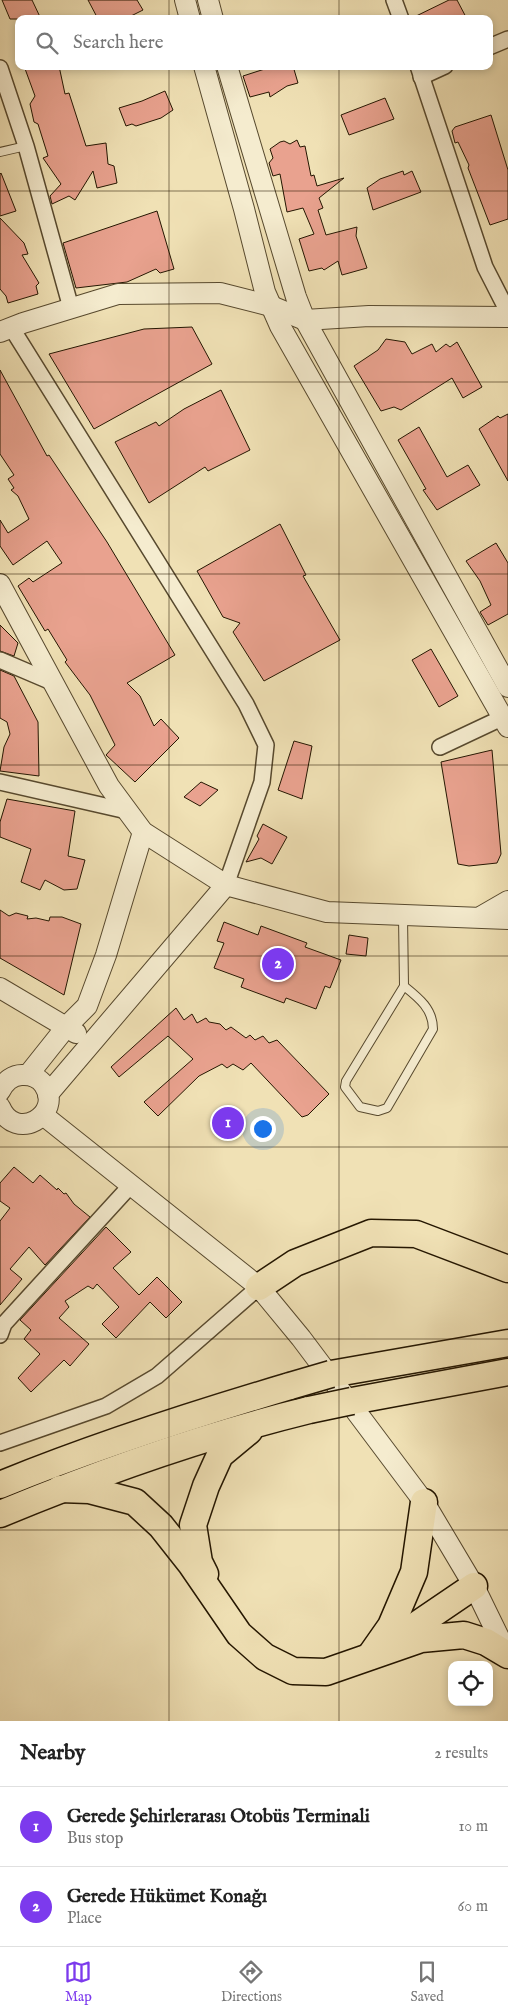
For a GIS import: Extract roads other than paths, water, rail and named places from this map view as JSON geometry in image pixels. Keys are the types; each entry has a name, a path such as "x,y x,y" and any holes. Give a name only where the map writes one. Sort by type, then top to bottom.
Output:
{"highway":[{"path":"259,1287 295,1263 371,1233 416,1234 508,1269"},
{"path":"0,1485 96,1447 185,1417 331,1374 508,1343"},
{"path":"0,1514 138,1460 261,1422 352,1401 508,1372"},
{"path":"218,1602 199,1562 193,1525 206,1486 220,1455 261,1422"},
{"path":"60,1489 89,1490 134,1502 160,1526 218,1602 238,1634 266,1657 293,1671 326,1672 421,1639 464,1635 486,1642 508,1656"},
{"path":"370,1656 391,1626 414,1572 424,1502"},
{"path":"370,1656 474,1586"}],"street":[{"path":"185,0 189,15"},
{"path":"208,0 212,15"},
{"path":"394,0 400,15"},
{"path":"493,45 508,38"},
{"path":"0,68 26,146 71,308"},
{"path":"205,70 265,292 280,326 506,720 440,747"},
{"path":"228,70 296,297 305,320 508,687"},
{"path":"420,72 485,267 508,312"},
{"path":"48,1094 226,885 262,782 266,745 246,704 6,330 118,294 220,292 271,306 305,320 368,316 508,317"},
{"path":"0,584 110,786 126,811 143,832 226,885 326,912 482,916 508,919"},
{"path":"0,660 54,683"},
{"path":"0,782 126,811"},
{"path":"9,1079 88,1006 106,955 143,832"},
{"path":"482,916 508,901"},
{"path":"0,988 67,1026 90,1043"},
{"path":"1,1112 14,1123 22,1124 38,1120 43,1115 48,1101 48,1094 41,1082 9,1079"},
{"path":"43,1115 259,1287 301,1338 424,1502 474,1586 508,1656"},
{"path":"0,1335 4,1324 131,1185"},
{"path":"0,1443 106,1406 157,1376 259,1287"}],"lane":[{"path":"0,152 26,146"},
{"path":"403,914 404,986 346,1081 345,1087 360,1107 378,1111 387,1108 433,1029 433,1018 424,1003 404,986"}],"place":[{"name":"Gerede Hükümet Konağı","path":"278,964"},
{"name":"Gerede Şehirlerarası Otobüs Terminali","path":"228,1123"}]}
